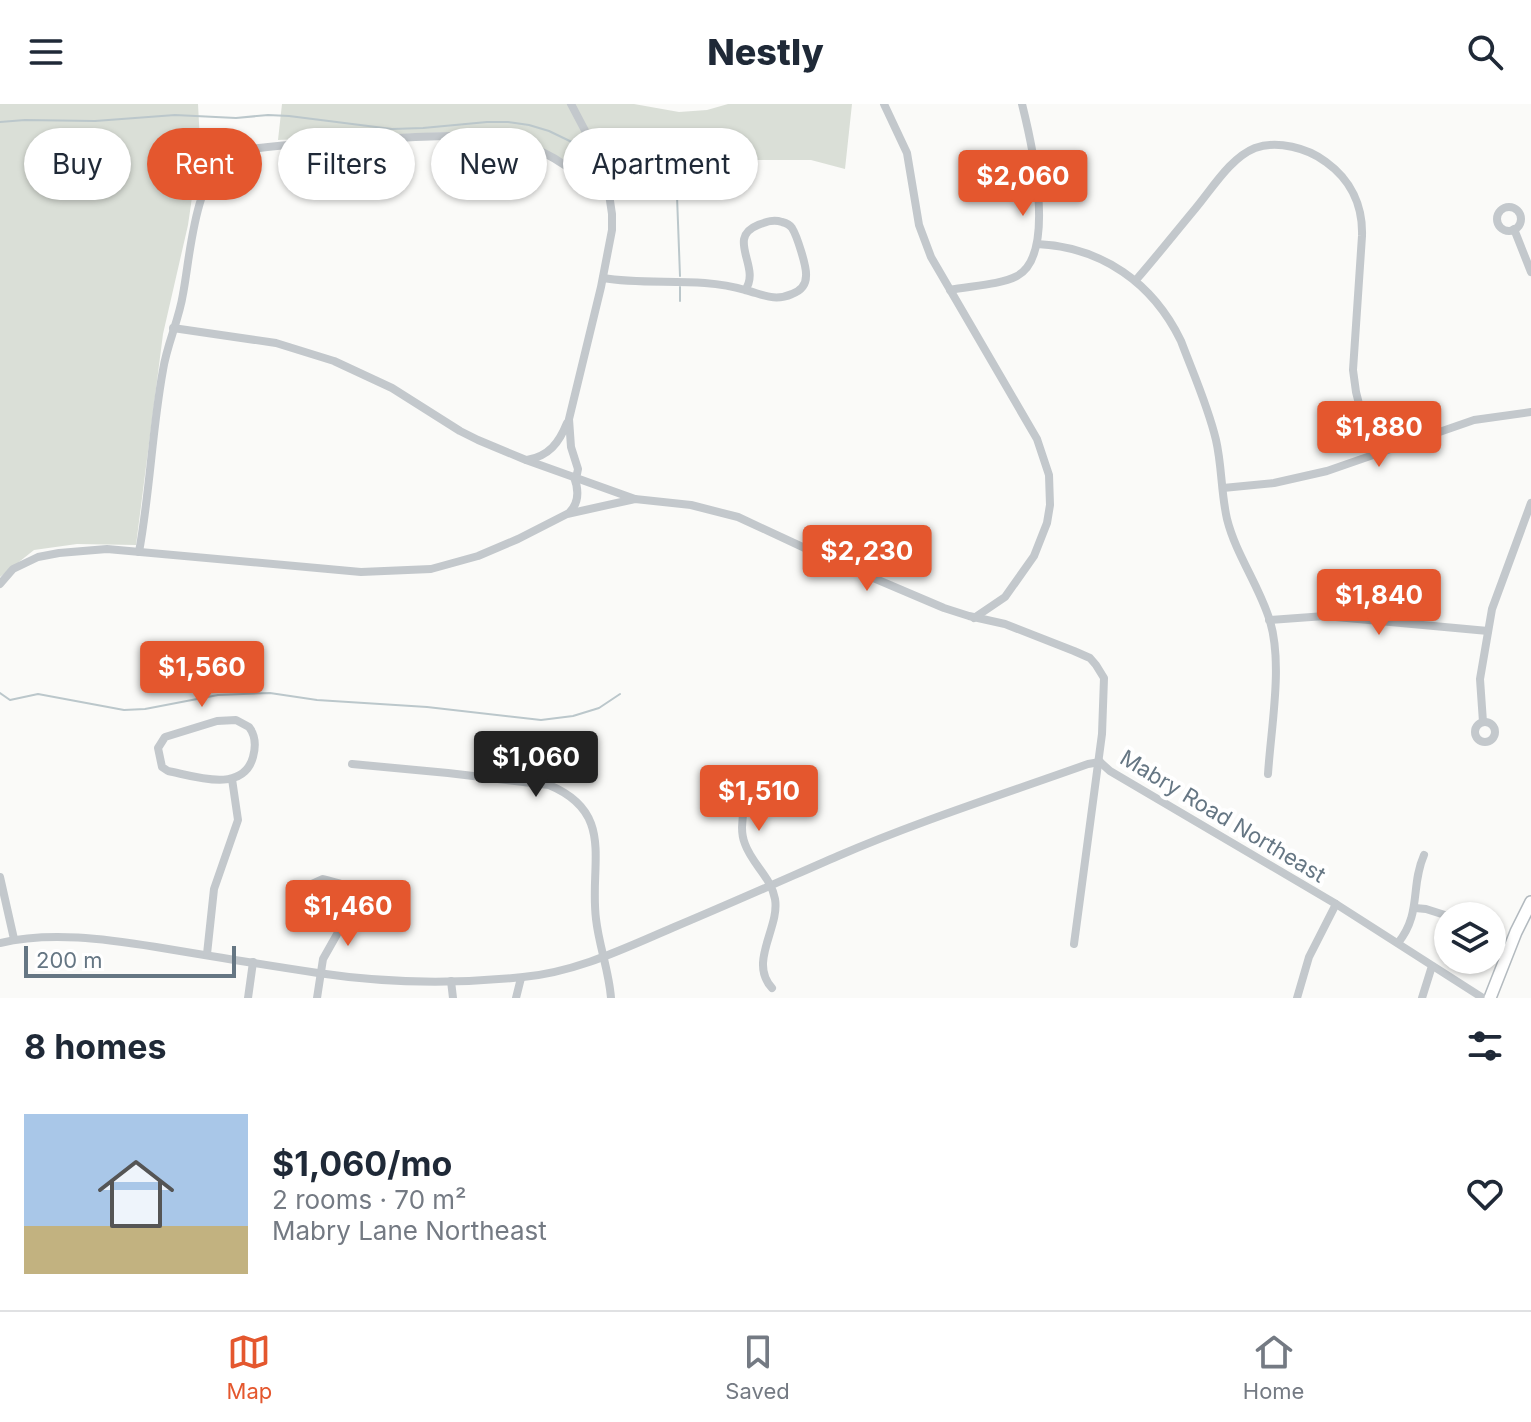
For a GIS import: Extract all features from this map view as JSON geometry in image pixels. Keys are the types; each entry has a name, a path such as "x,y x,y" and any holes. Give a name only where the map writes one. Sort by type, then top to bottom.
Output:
{"street":[{"path":"571,104 584,128"},
{"path":"884,104 907,153 919,225 927,248 1037,439 1046,463 1050,505 1047,523 1034,556 1005,597 974,618"},
{"path":"950,290 1007,280 1016,277 1029,265 1037,244 1039,220 1036,169 1022,104"},
{"path":"139,552 162,373 183,297 192,237 205,187 221,161 236,151 311,142 471,136 538,150 563,164"},
{"path":"1136,280 1227,170 1248,152 1262,147 1287,146 1327,162 1353,190 1362,217 1353,370 1372,455"},
{"path":"526,460 543,456 551,450 569,419 603,278 612,230 610,200"},
{"path":"603,278 625,282 688,282 783,298 803,285 807,273 796,236 787,224 775,220 753,227 746,234 743,248 751,279 745,290"},
{"path":"1514,229 1531,272"},
{"path":"1037,244 1085,252 1136,280 1163,309 1181,341 1215,435 1234,543 1269,620 1275,643 1268,774"},
{"path":"173,328 263,341 334,361 392,388 460,431 526,460 576,473 588,481 635,499 691,505 738,517 944,608 1005,624 1090,658 1104,678 1099,765 1074,944"},
{"path":"1223,488 1302,478 1474,420 1531,412"},
{"path":"0,584 13,569 38,557 107,549 361,572 431,569 478,556 573,510 577,500 576,473 569,419"},
{"path":"567,514 635,499"},
{"path":"1483,722 1480,679 1488,631 1497,595 1531,503"},
{"path":"1269,620 1325,616 1488,631"},
{"path":"217,721 245,723 254,735 252,759 243,773 232,779 218,780 165,769 158,755 160,743 169,735 217,721"},
{"path":"352,764 549,785 564,791 581,805 592,825 595,917 611,998"},
{"name":"Mabry Road Northeast","path":"0,943 14,939 103,939 320,973 386,980 451,981 554,974 603,958 900,831 1068,772 1099,765 1336,904 1483,998"},
{"path":"759,774 749,790 743,832 745,845 775,897 775,915 763,967 766,981 772,988"},
{"path":"207,954 214,889 238,820 232,779"},
{"path":"1398,943 1407,933 1415,908 1417,877 1424,855"},
{"path":"0,877 14,939"},
{"path":"317,998 323,959 349,913 354,897 346,885 323,879 312,884 309,889 313,900 349,913"},
{"path":"1490,998 1531,902"},
{"path":"1297,998 1309,957 1336,904"},
{"path":"1415,908 1434,912"},
{"path":"248,998 253,962"},
{"path":"1422,998 1432,966"},
{"path":"516,998 521,978"},
{"path":"451,981 453,998"}],"shaded area":[{"path":"0,104 198,104 199,128 147,128 147,200 192,200 163,334 136,545 77,544 34,550 0,577"},
{"path":"282,104 634,104 679,112 707,110 728,104 852,104 845,169 811,160 758,160 758,128 563,128 563,163 547,154 547,128 431,128 431,133 415,134 415,128 279,128"}],"waterway":[{"path":"0,122 95,121 175,115 236,118 268,115 392,129 508,122 529,125 563,138"},
{"path":"677,200 680,276"},
{"path":"680,287 680,301"},
{"path":"0,693 10,700 38,694 124,710 218,695 270,693 541,720 573,716 599,708 620,694"}]}
